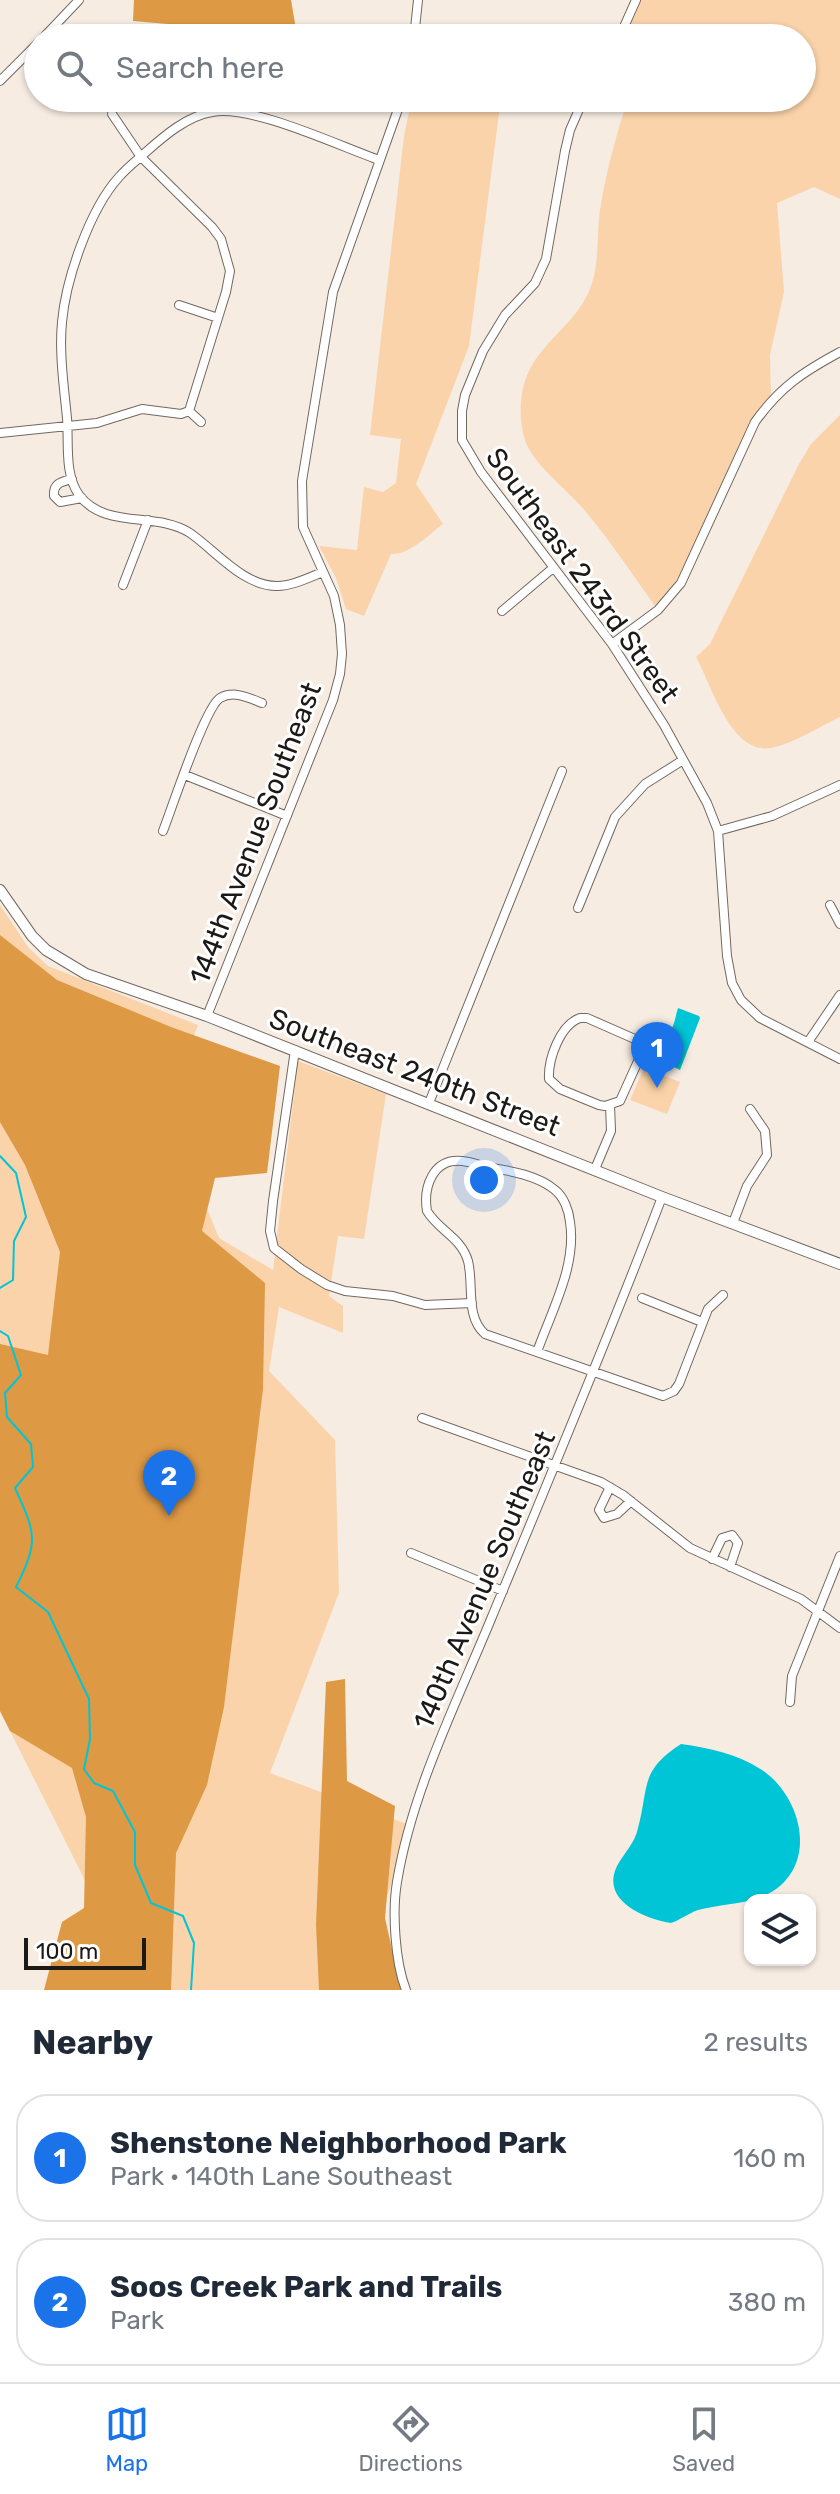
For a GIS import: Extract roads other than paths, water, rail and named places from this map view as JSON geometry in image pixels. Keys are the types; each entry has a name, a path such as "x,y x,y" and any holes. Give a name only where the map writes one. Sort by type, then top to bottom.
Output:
{"main road":[{"name":"Southeast 240th Street","path":"0,890 32,936 67,965 86,974 207,1016 662,1197 840,1264"}],"street":[{"path":"56,24 79,0"},
{"path":"415,24 417,0"},
{"path":"625,24 636,0"},
{"path":"0,81 24,57"},
{"path":"212,112 165,135 119,177 91,224 67,293 62,322 67,442 72,479 82,498 103,512 161,521 188,532 249,578 262,584 292,584 323,572"},
{"path":"232,112 250,113 379,160"},
{"name":"144th Avenue Southeast","path":"207,1016 340,674 340,625 334,596 303,527 302,481 333,292 397,112"},
{"name":"Southeast 243rd Street","path":"578,112 565,151 551,237 541,272 535,283 505,315 483,351 465,395 462,440 470,457 612,644 707,803 718,831 727,956 732,983 741,1000 752,1012 840,1059"},
{"path":"112,114 141,157 212,227 221,239 230,271 189,411"},
{"path":"179,305 218,318"},
{"path":"612,644 658,610 681,583 755,422 771,400 791,381 840,352"},
{"path":"0,433 97,423 142,409 181,414 189,411"},
{"path":"189,411 201,422"},
{"path":"72,479 58,483 54,496 60,502 82,498"},
{"path":"123,585 148,520"},
{"path":"502,611 553,568"},
{"path":"163,831 203,723 215,702 234,694 262,703"},
{"path":"578,908 615,817 645,784 683,760"},
{"path":"429,1103 562,771"},
{"path":"185,775 287,816"},
{"path":"718,831 772,816 840,785"},
{"path":"830,905 840,924"},
{"path":"808,1042 840,995"},
{"path":"587,1018 632,1036 639,1047 639,1059 624,1096 610,1105 599,1105 560,1089 549,1079 549,1065 564,1029 573,1020 587,1018"},
{"path":"295,1050 270,1231 274,1248 327,1285 345,1291 393,1296 425,1305 472,1303"},
{"path":"595,1169 611,1131 610,1105"},
{"path":"733,1223 747,1186 767,1155 765,1131 750,1109"},
{"path":"537,1352 565,1275 569,1255 570,1222 566,1205 556,1190 510,1170 462,1161 450,1162 438,1168 427,1184 427,1211 463,1249 468,1261 474,1320 485,1334 657,1394 669,1394 679,1384 702,1322 715,1300 723,1295"},
{"name":"140th Avenue Southeast","path":"406,1990 396,1921 397,1884 406,1840 425,1781 557,1465 662,1197"},
{"path":"642,1298 702,1322"},
{"path":"422,1418 610,1487 679,1541 775,1586 819,1611 840,1628"},
{"path":"610,1487 599,1510 604,1518 617,1514 631,1501"},
{"path":"712,1559 719,1542 727,1534 732,1535 738,1543 730,1567"},
{"path":"411,1553 503,1591"},
{"path":"790,1702 792,1676 840,1556"}],"water":[{"path":"678,1008 700,1018 680,1070 666,1061 662,1052"},
{"path":"681,1744 723,1752 762,1770 775,1781 793,1809 800,1842 798,1858 780,1886 767,1894 744,1894 744,1901 698,1910 671,1923 638,1912 620,1898 613,1878 617,1866 637,1833 652,1772"}],"waterway":[{"path":"0,1156 16,1173 26,1217 14,1241 13,1280 0,1288"},
{"path":"0,1331 8,1336 21,1375 5,1393 7,1417 31,1444 33,1467 15,1488 31,1527 32,1538 28,1559 16,1587 48,1612 89,1699 90,1739 84,1769 94,1783 113,1791 135,1832 135,1865 151,1903 183,1916 194,1943 191,1990"}],"place":[{"name":"Shenstone Neighborhood Park","path":"657,1088"},
{"name":"Soos Creek Park and Trails","path":"169,1516"}]}
